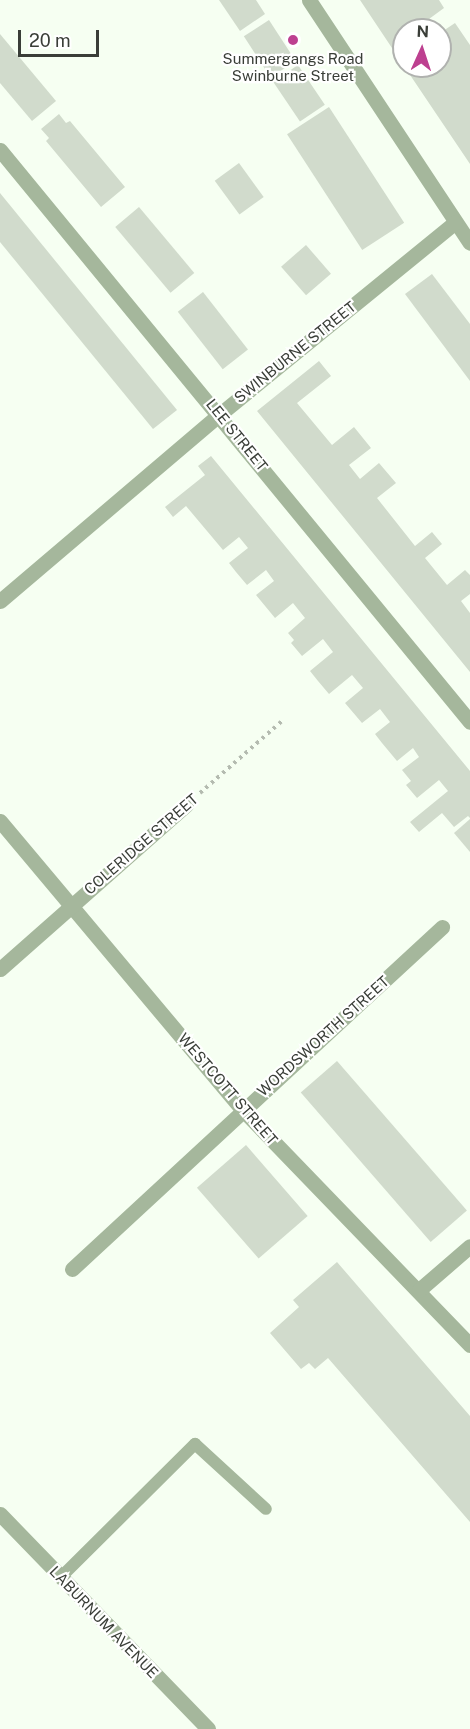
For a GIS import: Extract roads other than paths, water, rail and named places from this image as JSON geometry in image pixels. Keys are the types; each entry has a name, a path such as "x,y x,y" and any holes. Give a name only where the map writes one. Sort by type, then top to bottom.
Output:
{"street":[{"path":"309,0 470,243"},
{"name":"LEE STREET","path":"0,150 220,414 470,722"},
{"name":"SWINBURNE STREET","path":"0,601 220,414 455,222"},
{"name":"COLERIDGE STREET","path":"0,969 186,805"},
{"name":"WESTCOTT STREET","path":"0,821 242,1109 470,1345"},
{"name":"WORDSWORTH STREET","path":"72,1269 242,1109 442,927"},
{"path":"419,1290 470,1246"},
{"name":"LABURNUM AVENUE","path":"0,1514 208,1729"}],"lane":[{"path":"61,1577 195,1444 266,1509"}],"place":[{"name":"Summergangs Road Swinburne Street","path":"293,40"}]}
